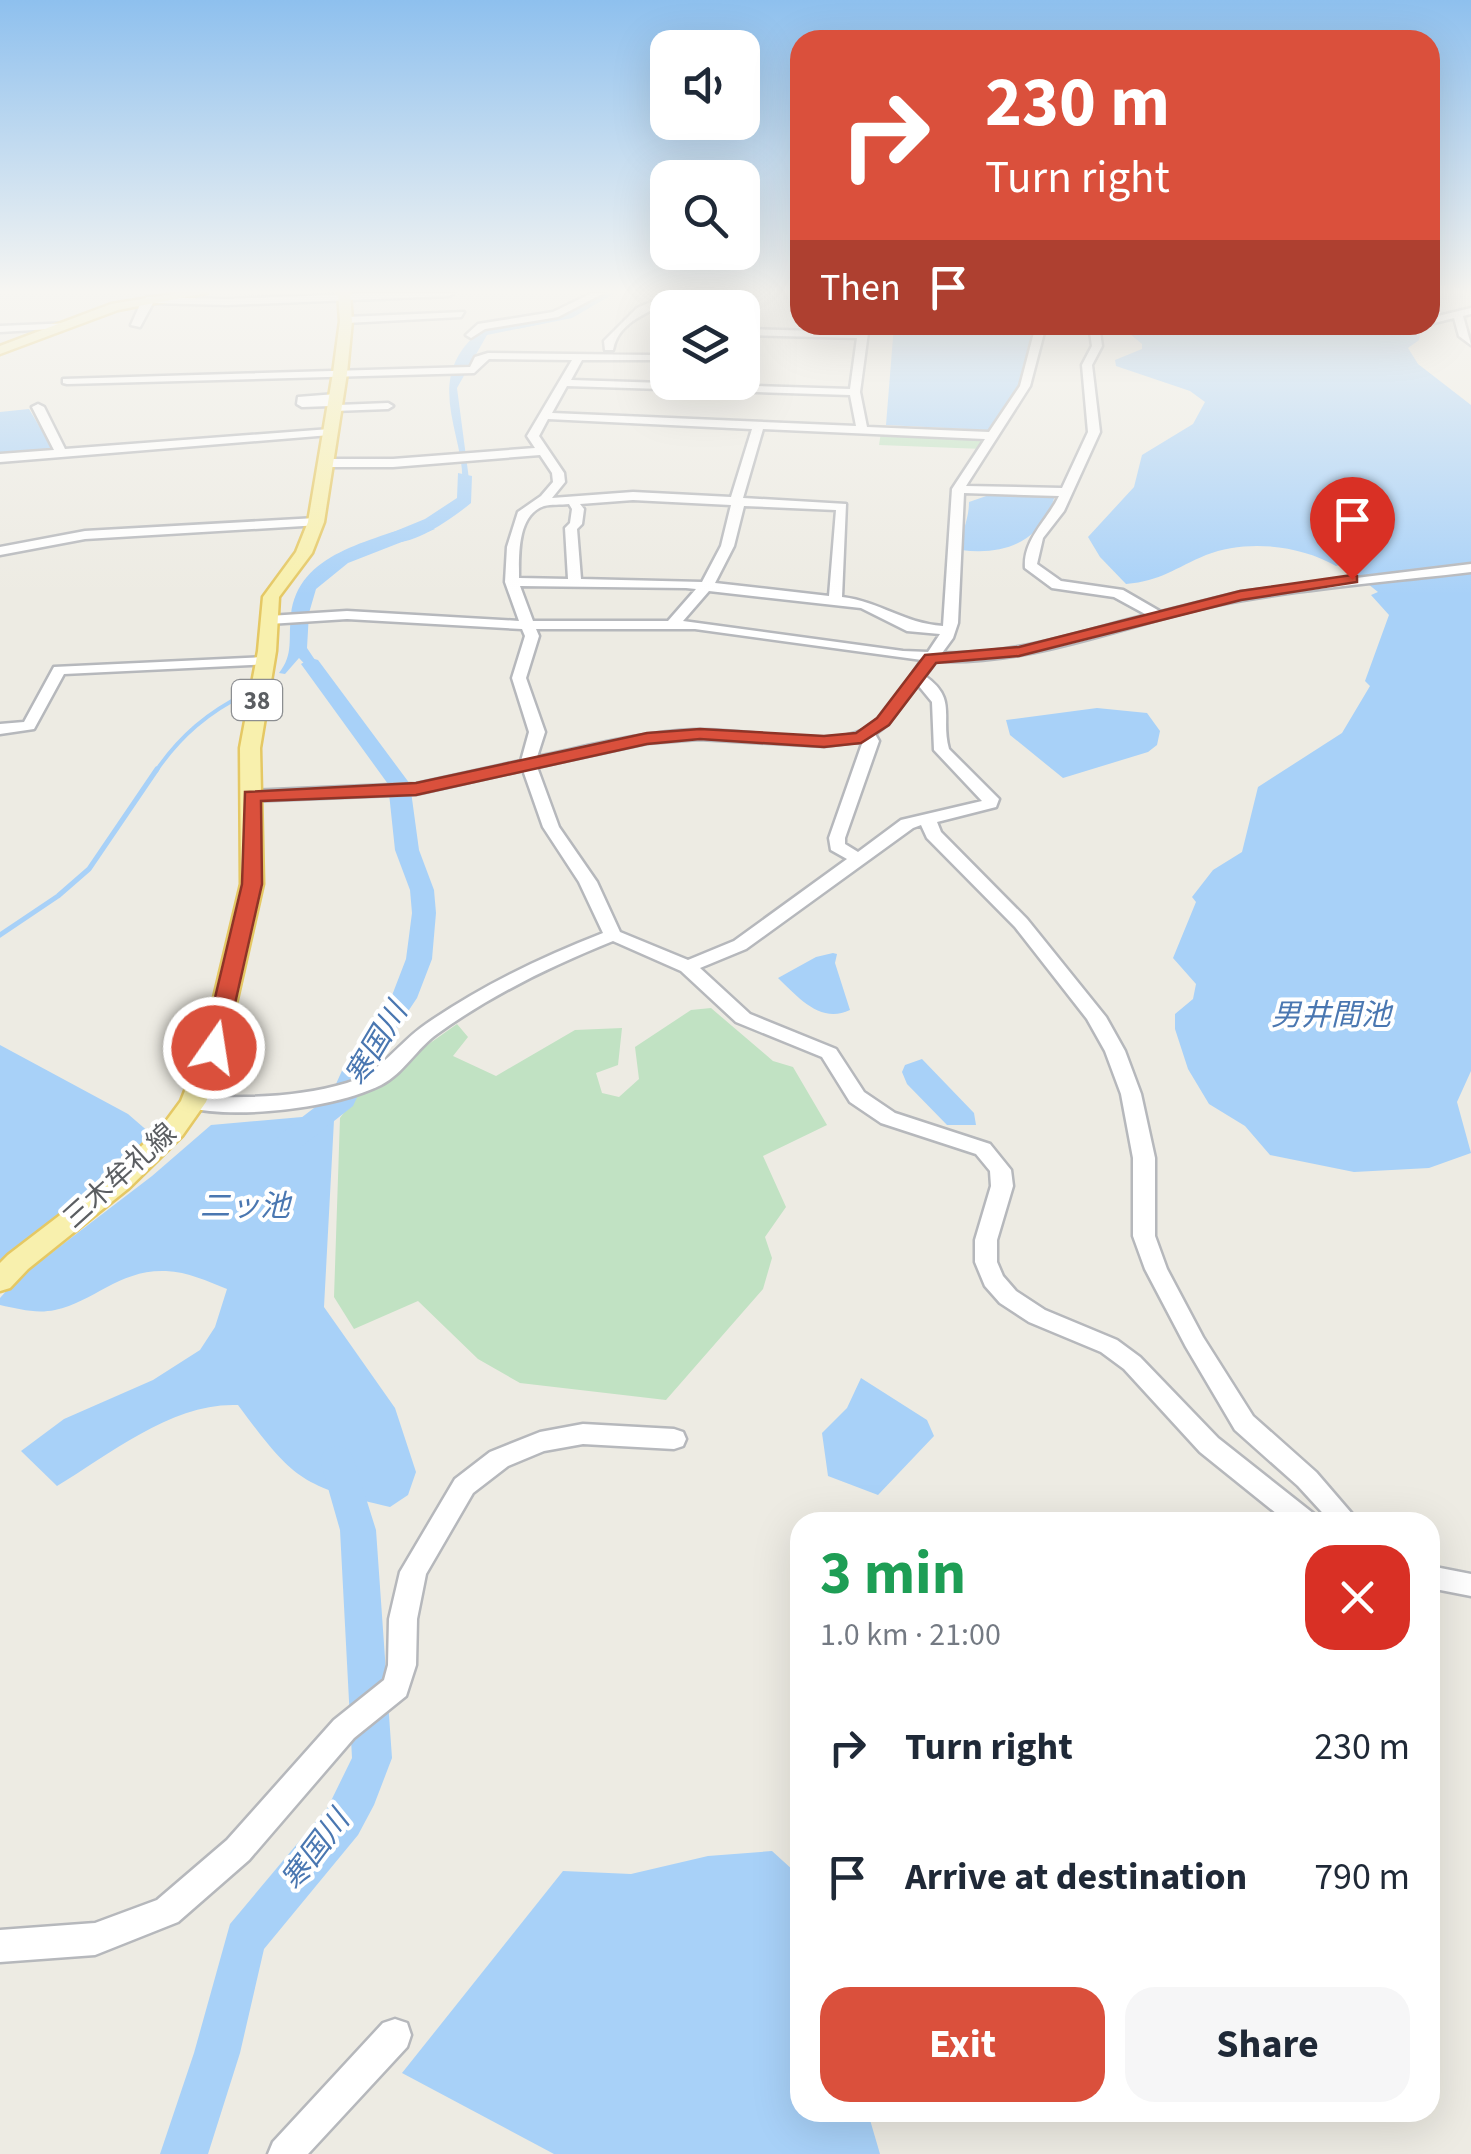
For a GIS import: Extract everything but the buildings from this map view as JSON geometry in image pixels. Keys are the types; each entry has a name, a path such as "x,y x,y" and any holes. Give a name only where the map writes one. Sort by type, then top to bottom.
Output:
{"main road":[{"name":"三木牟礼線","path":"0,1281 18,1262 120,1182 174,1130 189,1107 214,1048 252,884 250,748 265,661 278,619 271,597 304,552 316,522 336,394"}],"street":[{"path":"557,394 533,436 540,451 549,458 559,482 522,515 518,527 512,582 532,645 519,678 536,732 528,763 551,828 588,882 613,935 688,967 744,1018 829,1053 857,1096 888,1118 983,1149 1000,1170 1002,1186 986,1240 986,1262 993,1280 1008,1297 1037,1316 1109,1346 1132,1363 1209,1445 1290,1512"},
{"path":"855,394 862,428"},
{"path":"252,796 416,789 613,744 675,736 727,734 824,741 867,734 883,721 949,632 958,489 1020,394"},
{"path":"1090,394 1094,432 1058,511 1037,537 1030,565 1057,585 1118,592 1158,616"},
{"path":"335,402 388,406"},
{"path":"38,408 62,454"},
{"path":"546,416 993,436"},
{"path":"672,624 708,587 724,562 738,513 736,500 759,424"},
{"path":"0,458 330,432"},
{"path":"326,464 540,451"},
{"path":"958,489 1064,492"},
{"path":"537,503 622,496 842,506 835,602"},
{"path":"573,502 578,508 576,524 571,528 575,583"},
{"path":"0,551 84,535 316,522"},
{"path":"278,619 314,616 528,625 672,624 741,629 931,658 1019,652 1240,596 1352,579 1471,568"},
{"path":"512,582 708,587 864,604 912,628 949,632"},
{"path":"0,728 29,726 59,670 265,661"},
{"path":"688,967 740,945 907,824 990,804 991,799 942,750 938,695 917,677"},
{"path":"858,859 837,846 871,742 867,734"},
{"path":"928,822 933,834 1021,923 1096,1017 1116,1051 1131,1094 1144,1158 1144,1236 1156,1269 1244,1423 1307,1479 1337,1512"},
{"path":"189,1107 258,1102 361,1086 386,1072 415,1040 471,1004 613,935"},
{"path":"0,1946 96,1939 167,1911 238,1850 344,1730 396,1687 414,1572 464,1486 500,1459 540,1442 583,1434 674,1439"},
{"path":"1440,1579 1471,1585"},
{"path":"285,2154 395,2034"}],"green space":[{"path":"881,432 992,436 983,449 879,445"},
{"path":"711,1008 773,1061 793,1067 827,1125 763,1156 786,1207 765,1237 772,1258 763,1289 666,1400 520,1383 478,1359 418,1301 354,1329 334,1297 340,1118 359,1092 389,1081 409,1058 457,1024 468,1037 453,1056 496,1076 575,1030 622,1028 618,1065 596,1073 602,1093 619,1097 639,1079 635,1047 691,1010"}],"water":[{"path":"449,394 458,394 470,487 469,497 457,506 461,464"},
{"path":"889,394 1017,394 993,430 886,425"},
{"name":"男井間池","path":"1193,394 1456,394 1471,405 1471,1071 1457,1102 1471,1153 1429,1168 1354,1172 1270,1155 1245,1126 1209,1104 1188,1069 1175,1029 1175,1014 1193,999 1196,984 1173,958 1196,902 1192,897 1213,870 1242,852 1258,787 1342,733 1370,686 1365,681 1389,615 1371,595 1378,592 1343,564 1336,566 1290,549 1255,546 1222,550 1159,577 1126,584 1100,557 1088,537 1134,487 1142,455 1193,424 1205,402"},
{"path":"29,409 54,451 0,456 0,412"},
{"path":"995,493 1055,495 1041,524 1020,542 993,550 961,550 969,502"},
{"path":"421,522 435,529 348,563 316,589 309,613 307,648 335,690 332,693 299,658 285,674 279,673 289,653 291,615 297,594 307,577 340,552"},
{"path":"1097,708 1147,713 1160,731 1157,745 1148,752 1063,778 1010,735 1006,720"},
{"path":"837,954 835,963 850,1010 829,1014 810,1006 778,978 816,957"},
{"name":"二ッ池","path":"0,1045 128,1114 158,1140 0,1276"},
{"path":"922,1059 974,1113 976,1125 947,1125 907,1084 902,1072 905,1065"},
{"name":"二ッ池","path":"302,1117 334,1120 324,1307 395,1408 416,1472 408,1495 390,1507 317,1485 272,1449 238,1405 214,1406 166,1421 57,1486 21,1451 64,1419 153,1380 200,1350 215,1327 227,1289 166,1271 135,1275 55,1310 0,1305 0,1298 16,1280 152,1176 211,1125"},
{"path":"861,1378 927,1420 934,1436 878,1495 828,1476 822,1433 847,1408"},
{"path":"772,1851 790,1867 790,2122 871,2122 880,2154 554,2154 402,2073 563,1871 631,1874 708,1856"}],"waterway":[{"name":"寒国川","path":"392,539 431,522 465,499 464,476"},
{"name":"寒国川","path":"290,1141 343,1100 359,1064 404,998 419,959 424,913 422,890 407,850 399,784 311,664"},
{"path":"156,771 196,726 247,693"},
{"path":"0,935 58,896 89,869 157,769"},
{"name":"寒国川","path":"184,2154 217,2053 245,1939 343,1821 360,1792 372,1758 358,1530 337,1460"}],"route":[{"path":"214,1048 252,884 252,796 444,785 647,738 700,734 824,741 861,738 883,721 931,658 1019,652 1240,596 1352,579"}]}
